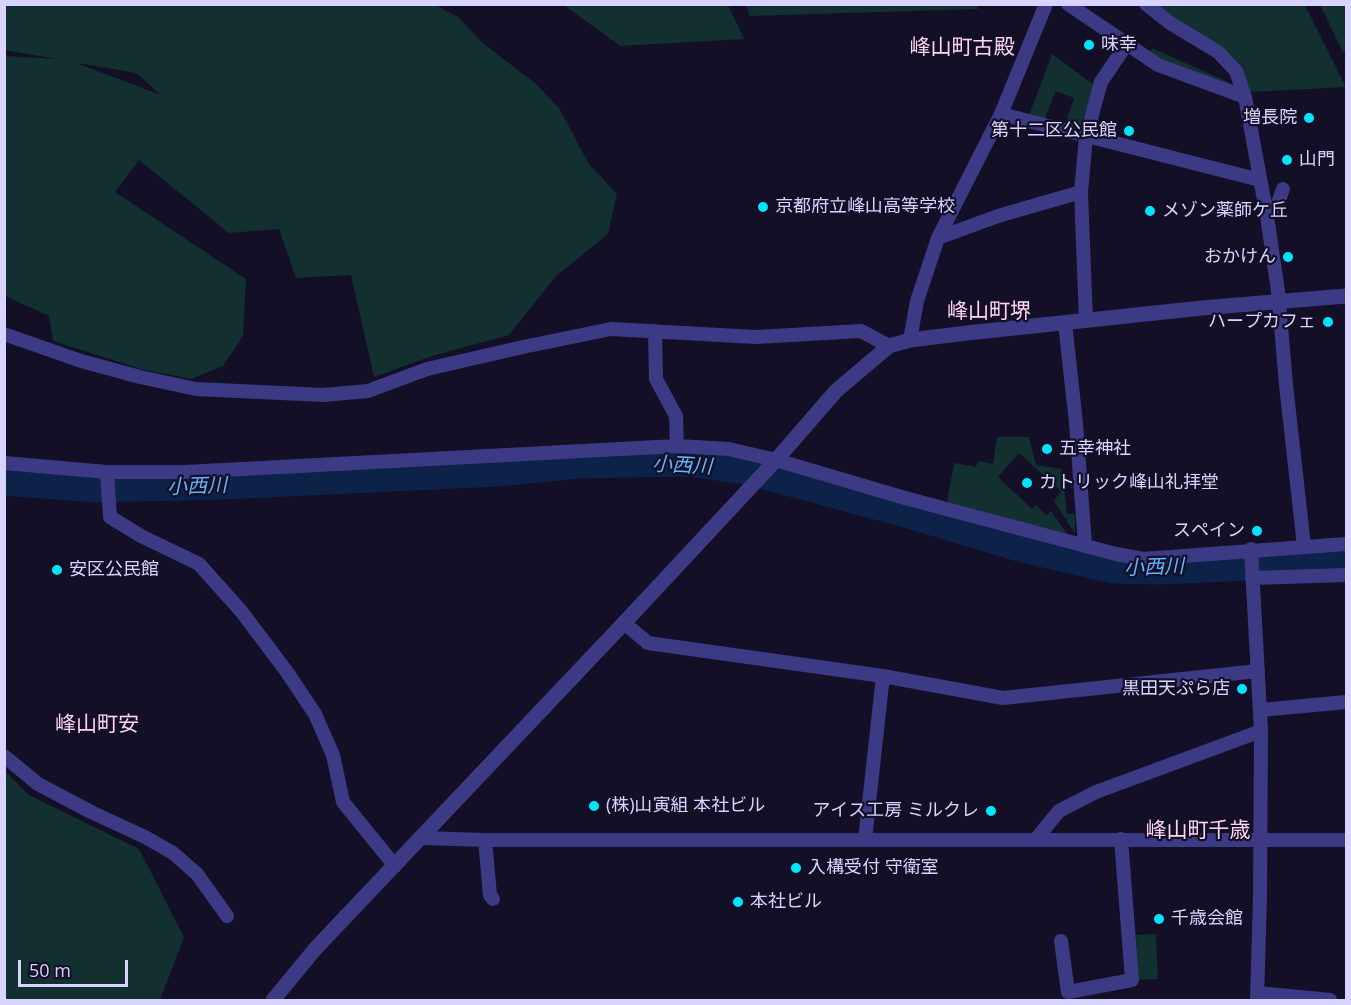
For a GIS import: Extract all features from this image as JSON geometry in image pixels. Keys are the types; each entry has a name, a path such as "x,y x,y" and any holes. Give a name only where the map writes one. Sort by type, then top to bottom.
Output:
{"street":[{"path":"910,340 917,301 938,238 1001,114 1046,4"},
{"path":"1068,4 1158,65 1245,97"},
{"path":"1146,4 1170,23 1218,52 1236,71 1245,97 1267,216 1279,301 1304,546"},
{"path":"1086,321 1081,192 1086,137 1101,82 1126,45"},
{"path":"1001,114 1260,180"},
{"path":"1267,216 1278,203 1283,189"},
{"path":"938,238 998,216 1081,192"},
{"path":"273,1000 316,948 423,838 624,623 776,460 836,391 889,346 910,340 1065,322 1347,296"},
{"path":"1065,322 1076,423 1085,545"},
{"path":"4,334 91,363 140,377 196,389 323,395 368,391 427,369 524,346 611,329 756,337 861,331 889,346"},
{"path":"655,331 656,379 676,416 677,446"},
{"path":"4,463 107,472 209,471 677,446 729,449 776,460 905,498 1116,554 1143,559 1251,554 1304,546 1347,544"},
{"path":"107,472 110,517 141,536 199,564 241,611 287,672 315,714 333,755 343,801 395,866"},
{"path":"1251,554 1262,731 1257,997 1330,1000"},
{"path":"1251,576 1347,575"},
{"path":"624,623 648,643 883,676 1003,698 1258,671"},
{"path":"865,839 883,676"},
{"path":"1261,710 1347,702"},
{"path":"1036,839 1059,811 1096,792 1262,731"},
{"path":"4,756 39,784 145,837 173,854 197,874 227,916"},
{"path":"423,838 485,840 1347,840"},
{"path":"1060,941 1068,992 1132,980 1121,839"},
{"path":"485,840 490,895 493,898"}],"green space":[{"path":"5,4 435,5 458,17 484,44 536,84 559,108 589,164 617,194 608,234 556,276 509,335 432,356 374,377 351,275 296,278 279,229 229,233 139,160 115,192 246,279 243,336 223,366 191,379 141,369 53,341 49,316 5,296 5,56 58,59 5,50","holes":["78,63 136,73 161,95"]},
{"path":"564,5 728,5 744,39 620,46"},
{"path":"746,5 977,5 978,9 750,16"},
{"path":"1154,5 1305,5 1346,87 1249,92 1241,66 1221,48"},
{"path":"1320,5 1346,5 1346,51 1343,52"},
{"path":"1152,48 1237,86 1236,89 1162,62 1149,53"},
{"path":"1052,54 1094,85 1079,132 1064,127 1074,98 1056,91 1044,120 1029,115"},
{"path":"997,437 1029,437 1036,465 1062,469 1067,514 1075,514 1075,534 1054,501 1061,491 1019,453 998,477 1032,509 1036,505 1046,515 1051,511 1068,535 947,502 954,463 976,467 978,461 993,464"},
{"path":"907,518 1018,551 1113,573 1157,577 1244,574 1244,576 1157,579 1112,575 1018,553 906,521"},
{"path":"4,770 29,795 139,849 184,937 160,1000 5,1000"},
{"path":"1156,934 1158,979 1138,980 1136,935"}],"waterway":[{"name":"小西川","path":"4,482 95,489 224,486 499,473 579,465 690,463 750,472 909,515 1019,548 1113,570 1160,571 1346,563"}],"place":[{"name":"味幸","path":"1089,45"},
{"name":"増長院","path":"1309,118"},
{"name":"第十二区公民館","path":"1129,131"},
{"name":"山門","path":"1287,160"},
{"name":"京都府立峰山高等学校","path":"763,207"},
{"name":"メゾン薬師ケ丘","path":"1150,211"},
{"name":"おかけん","path":"1288,257"},
{"name":"ハープカフェ","path":"1328,322"},
{"name":"五幸神社","path":"1047,449"},
{"name":"カトリック峰山礼拝堂","path":"1027,483"},
{"name":"スペイン","path":"1257,531"},
{"name":"安区公民館","path":"57,570"},
{"name":"黒田天ぷら店","path":"1242,689"},
{"name":"(株)山寅組 本社ビル","path":"594,806"},
{"name":"アイス工房 ミルクレ","path":"991,811"},
{"name":"入構受付 守衛室","path":"796,868"},
{"name":"本社ビル","path":"738,902"},
{"name":"千歳会館","path":"1159,919"}],"district":[{"name":"峰山町古殿","path":"962,48"},
{"name":"峰山町堺","path":"989,312"},
{"name":"峰山町安","path":"97,725"},
{"name":"峰山町千歳","path":"1198,831"}]}
